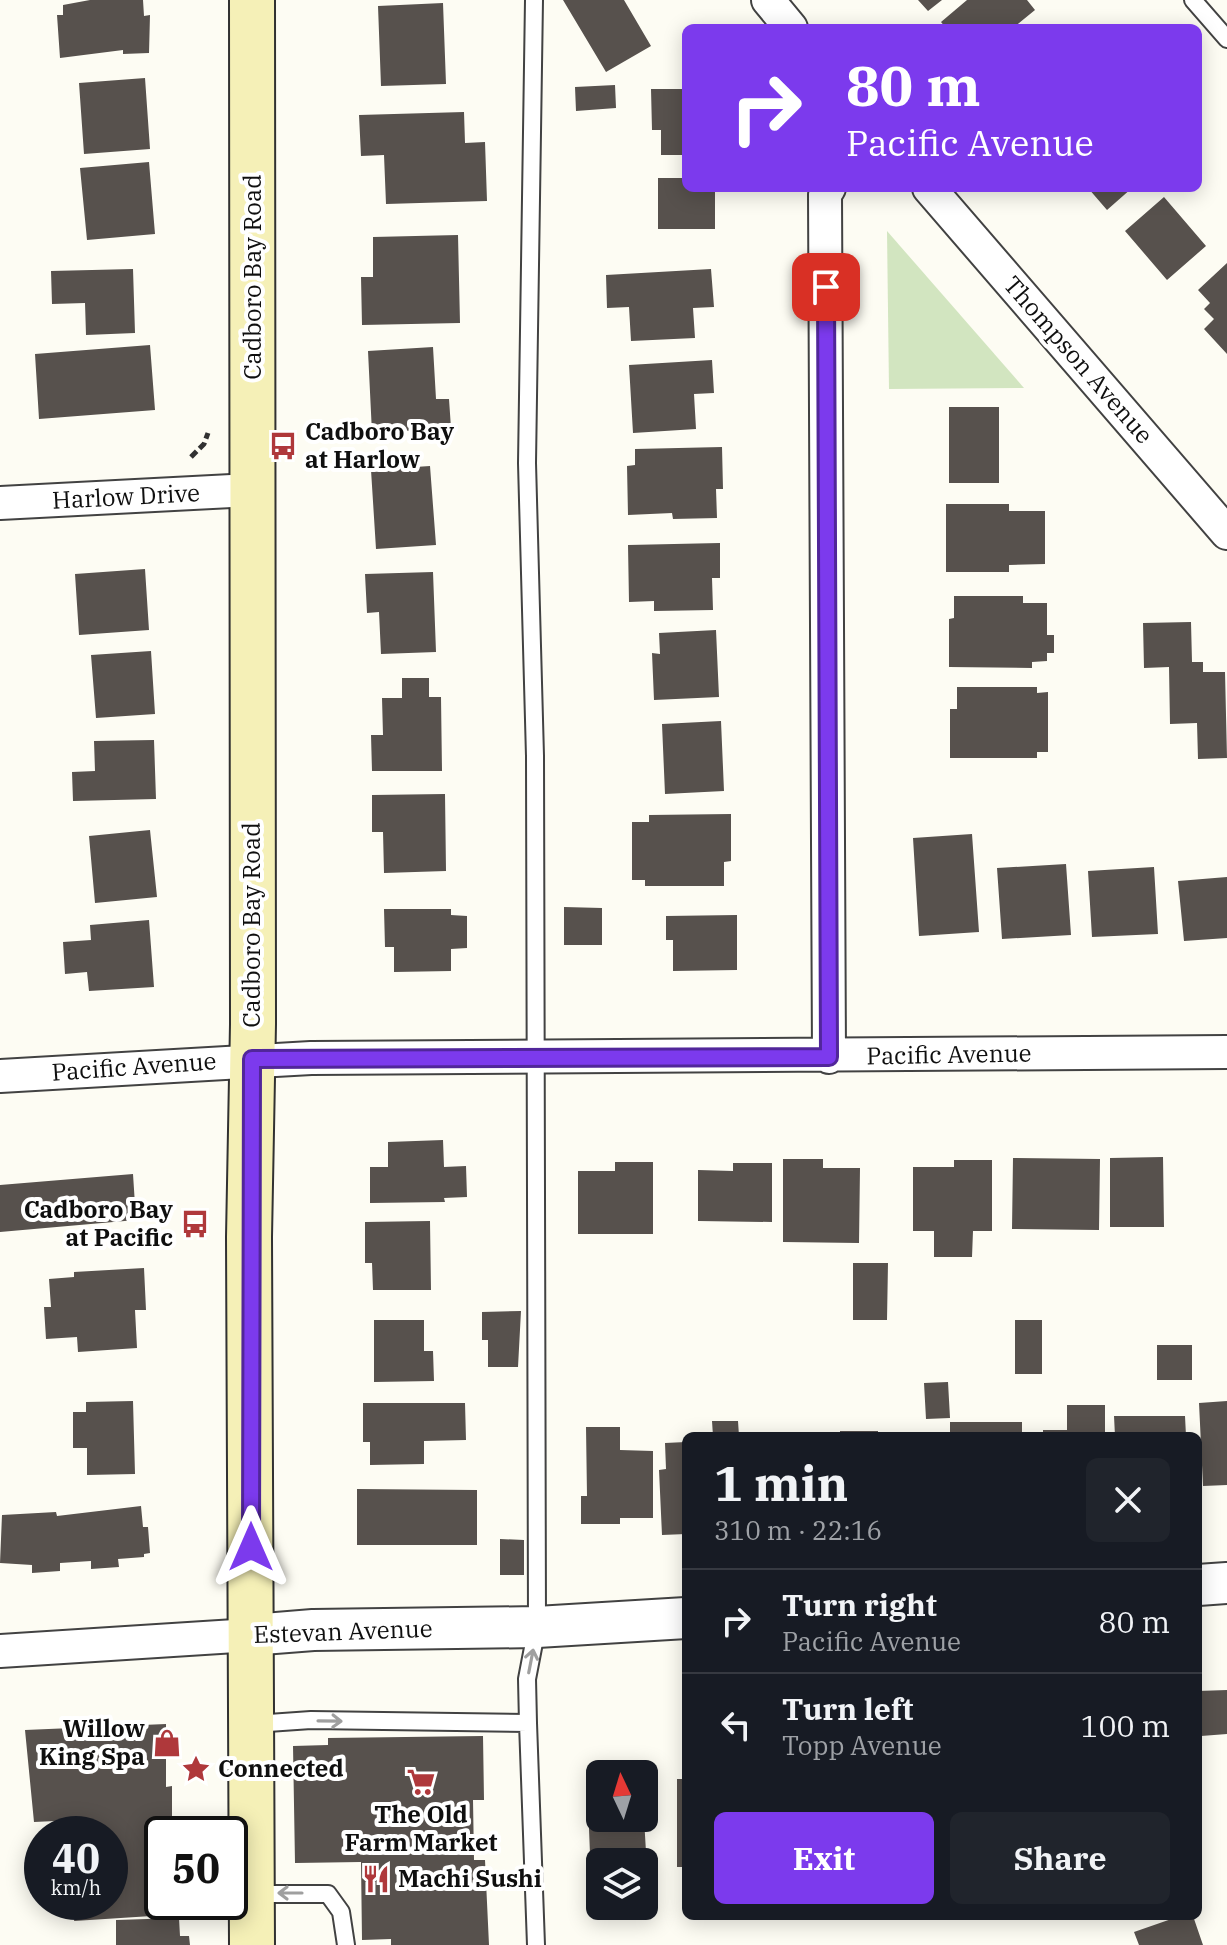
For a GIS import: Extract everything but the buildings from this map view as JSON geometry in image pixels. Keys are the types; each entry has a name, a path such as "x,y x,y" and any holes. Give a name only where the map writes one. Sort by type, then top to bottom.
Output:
{"main road":[{"name":"Cadboro Bay Road","path":"252,0 252,1059 249,1237 252,1945"}],"street":[{"path":"768,0 788,24"},
{"path":"826,192 829,1057"},
{"name":"Thompson Avenue","path":"932,192 1227,533"},
{"name":"Harlow Drive","path":"0,503 251,490"},
{"name":"Pacific Avenue","path":"0,1076 252,1059 1227,1052"},
{"path":"1202,1585 1227,1583"},
{"name":"Estevan Avenue","path":"0,1651 313,1630 537,1627 682,1618"}],"lane":[{"path":"534,0 527,463 536,771 537,1627 527,1679 536,1945"},
{"path":"1193,0 1227,39"},
{"path":"252,1725 311,1720 528,1723"},
{"path":"252,1894 328,1894 341,1912 346,1945"}],"green space":[{"path":"887,231 1024,388 889,389"}],"place":[{"name":"Cadboro Bay at Harlow","path":"283,446"},
{"name":"Cadboro Bay at Pacific","path":"195,1224"},
{"name":"Willow King Spa","path":"167,1743"},
{"name":"Connected","path":"196,1769"},
{"name":"The Old Farm Market","path":"421,1782"},
{"name":"Machi Sushi","path":"376,1879"}],"route":[{"path":"251,1547 249,1237 252,1059 829,1057 826,287"}]}
